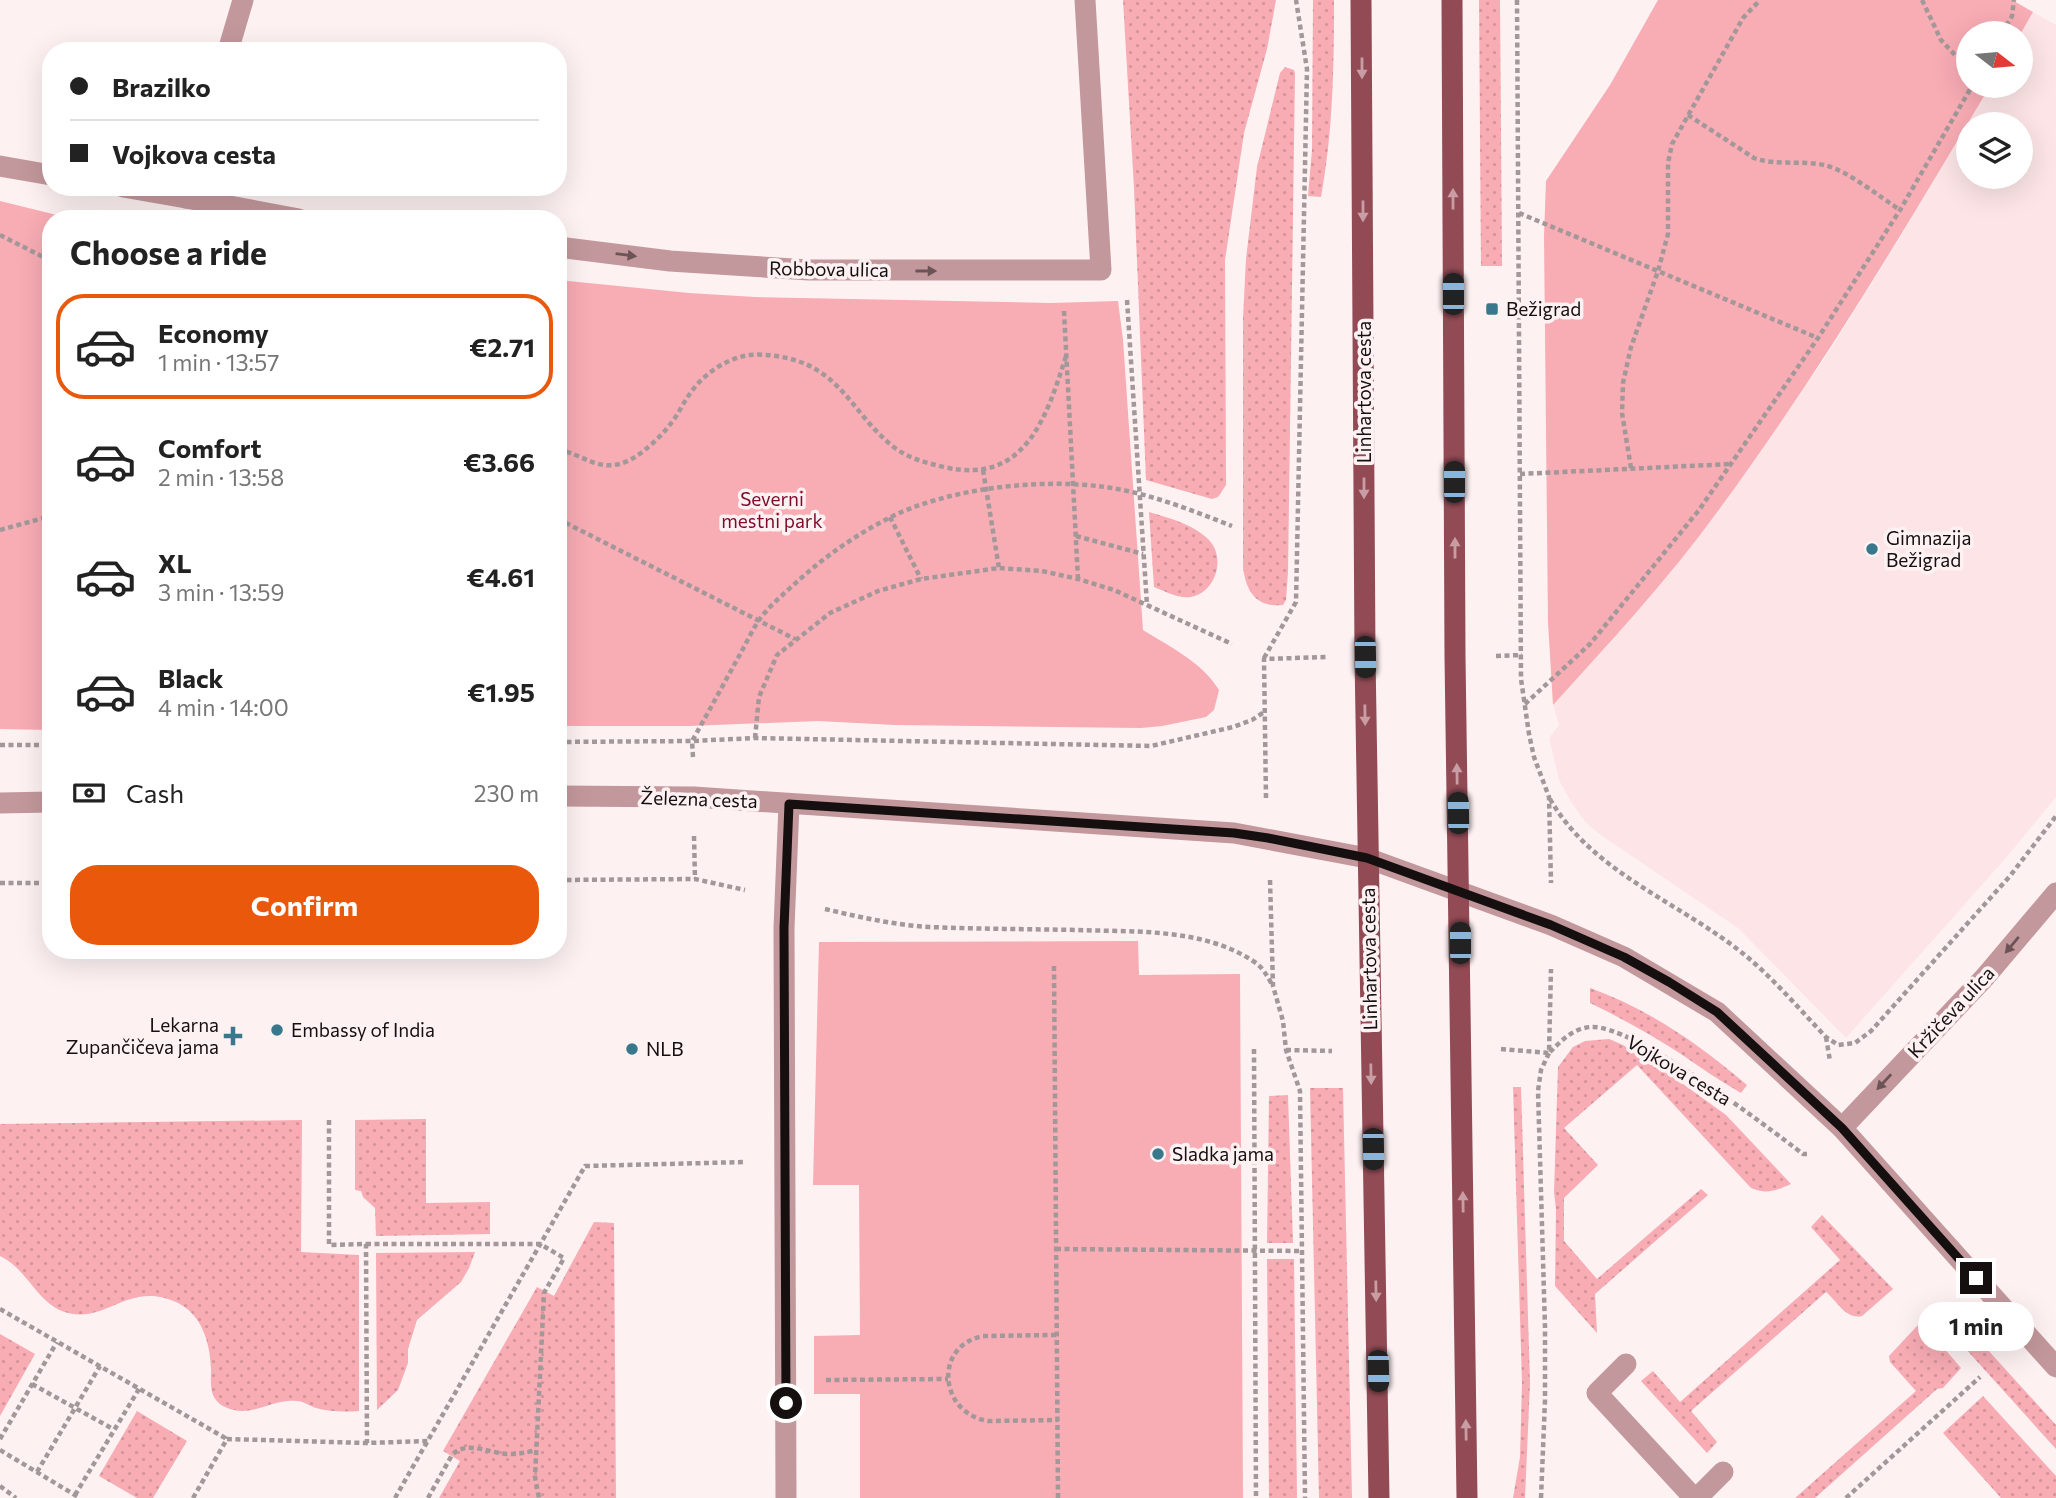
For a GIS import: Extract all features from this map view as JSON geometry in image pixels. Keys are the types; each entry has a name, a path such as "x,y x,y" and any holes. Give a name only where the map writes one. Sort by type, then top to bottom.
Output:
{"main road":[{"name":"Linhartova cesta","path":"1361,0 1367,858 1379,1498"},
{"path":"1452,0 1455,656 1467,1498"}],"street":[{"path":"231,42 243,0"},
{"path":"1085,0 1101,270"},
{"path":"0,166 42,173"},
{"path":"200,196 260,210"},
{"name":"Robbova ulica","path":"567,248 670,261 809,270 1101,270"},
{"name":"Železna cesta","path":"567,796 694,797 1234,833 1367,858 1460,891"},
{"path":"0,803 42,803"},
{"path":"786,1498 784,900 789,804"},
{"path":"1460,891 1551,925 1624,957 1717,1012 1842,1128 2056,1367"},
{"name":"Kržičeva ulica","path":"1842,1128 1985,977 2056,893"},
{"path":"1626,1364 1597,1393 1695,1498 1723,1472"}],"path":[{"path":"1517,0 1521,680 1534,757 1549,797 1562,820 1585,844 1651,893 1746,956 1826,1037 1838,1045 1855,1043 1871,1031 2010,876 2056,816"},
{"path":"1631,468 1622,414 1623,383 1631,346 1658,271 1668,234 1668,163 1672,144 1743,18 1760,0"},
{"path":"1922,0 1941,40 1956,56"},
{"path":"2009,21 2014,0"},
{"path":"1264,750 1264,659 1296,602 1307,69 1296,1"},
{"path":"1525,705 1590,644 1699,510 1818,338 1900,211 1965,98"},
{"path":"1688,115 1754,158 1765,162 1815,163 1828,166 1840,171 1900,211"},
{"path":"1519,213 1818,338"},
{"path":"0,235 42,256"},
{"path":"1101,270 1126,287 1147,606"},
{"path":"1061,271 1078,579"},
{"path":"567,451 590,462 611,466 623,463 654,443 706,375 728,361 749,355 761,355 800,361 816,368 840,387 894,447 913,458 955,470 983,470 1008,461 1038,431 1056,389 1067,353"},
{"path":"1520,474 1731,464"},
{"path":"983,470 999,568"},
{"path":"693,759 692,741 759,621 816,565 850,540 890,517 939,499 985,489 1026,485 1073,485 1105,487 1139,494 1232,526"},
{"path":"890,517 921,579"},
{"path":"0,530 42,518"},
{"path":"567,524 795,639"},
{"path":"1076,536 1143,554"},
{"path":"755,738 759,697 777,655 830,612 878,591 921,579 999,568 1042,571 1114,590 1232,644"},
{"path":"1264,659 1310,657"},
{"path":"567,742 755,738 1151,746 1233,727 1252,720 1265,711"},
{"path":"0,745 42,745"},
{"path":"1549,797 1550,853"},
{"path":"694,846 695,879"},
{"path":"567,880 695,879 885,922 927,927 1153,932 1222,946 1256,962 1265,971 1273,986 1283,1021 1286,1050 1300,1091 1306,1498"},
{"path":"0,883 42,883"},
{"path":"1054,966 1058,1498"},
{"path":"1541,1498 1545,1327 1538,1091 1541,1070 1549,1053 1552,994"},
{"name":"Vojkova cesta","path":"1549,1053 1564,1037 1576,1031 1590,1027 1606,1028 1637,1043 1746,1110 1803,1154"},
{"path":"1254,1049 1256,1498"},
{"path":"1286,1050 1310,1052"},
{"path":"329,1120 328,1245 540,1244 564,1258 544,1293 535,1477 539,1498"},
{"path":"395,1498 585,1166 786,1161"},
{"path":"366,1244 367,1443"},
{"path":"1056,1249 1301,1251"},
{"path":"0,1309 227,1439 367,1443 429,1441"},
{"path":"1056,1335 975,1338 961,1346 956,1353 948,1379 950,1393 954,1399 977,1419 1058,1420"},
{"path":"0,1440 57,1342"},
{"path":"37,1472 100,1366"},
{"path":"1846,1498 1980,1377"},
{"path":"786,1380 948,1379"},
{"path":"32,1384 113,1429"},
{"path":"0,1450 78,1496 113,1429 139,1389"},
{"path":"193,1498 227,1439"},
{"path":"428,1498 452,1455 464,1447 504,1454 536,1450"},
{"path":"0,1486 16,1498"}],"shaded area":[{"name":"Gimnazija Bežigrad","path":"2033,12 2056,25 2056,797 2005,859 1846,1038 1738,928 1586,823 1559,780 1549,738 1559,725 1553,705 1659,586 1718,512 1825,358 1956,143 1956,189 2033,189 2033,112 1975,112 1983,98 2034,98 2034,21 2028,21"}],"green space":[{"path":"1123,0 1276,0 1267,49 1244,133 1225,260 1226,485 1218,497 1212,499 1146,480"},
{"path":"1313,0 1334,0 1332,99 1321,197 1308,196 1312,150"},
{"path":"1479,0 1500,0 1502,266 1481,266"},
{"path":"1658,0 2012,0 2033,12 2028,21 1956,21 1956,98 1983,98 1974,112 1956,112 1956,143 1893,248 1755,460 1699,537 1659,586 1553,705 1548,622 1544,236 1546,181 1610,85"},
{"path":"1285,67 1295,73 1288,572 1286,600 1283,605 1274,605 1259,601 1254,596 1243,567 1243,318 1246,259 1257,167 1280,73"},
{"path":"0,201 42,211 42,730 0,729"},
{"name":"Severni mestni park","path":"567,281 755,297 1051,303 1118,301 1143,630 1185,656 1212,680 1219,690 1214,710 1206,717 1141,728 895,725 818,721 689,726 567,726"},
{"path":"1149,512 1196,530 1214,547 1217,556 1216,573 1207,589 1200,594 1182,597 1154,587"},
{"path":"1138,941 1139,975 1240,974 1243,1498 860,1498 860,1394 814,1394 814,1336 860,1335 859,1185 813,1185 819,942"},
{"path":"1590,988 1633,1006 1673,1029 1747,1085 1741,1093 1659,1040 1590,1003"},
{"path":"1609,1039 1623,1045 1726,1115 1791,1184 1767,1191 1751,1188 1637,1065 1564,1128 1598,1165 1564,1198 1564,1241 1597,1279 1701,1189 1708,1195 1595,1294 1597,1333 1555,1286 1554,1192 1558,1067 1573,1047 1585,1041"},
{"path":"1513,1087 1521,1087 1530,1383 1525,1498 1513,1498 1520,1457 1522,1383"},
{"path":"1310,1088 1343,1088 1352,1498 1319,1498"},
{"path":"1288,1095 1293,1243 1267,1243 1269,1096"},
{"path":"426,1119 426,1203 490,1202 490,1234 376,1236 375,1208 363,1197 361,1191 355,1190 355,1120"},
{"path":"302,1120 301,1252 359,1255 359,1411 327,1410 299,1401 281,1402 242,1411 227,1408 213,1395 206,1339 198,1321 185,1307 160,1297 146,1296 86,1314 61,1311 42,1297 19,1270 0,1256 0,1124"},
{"path":"1822,1215 1893,1289 1862,1316 1846,1313 1826,1292 1691,1411 1717,1442 1707,1453 1641,1381 1653,1371 1680,1402 1840,1260 1811,1227"},
{"path":"594,1222 614,1223 616,1498 439,1498 460,1461 443,1451 537,1287 554,1296"},
{"path":"475,1252 461,1282 417,1320 408,1349 408,1363 398,1390 377,1410 376,1253"},
{"path":"1267,1259 1294,1259 1297,1498 1269,1498"},
{"path":"1949,1316 1966,1326 2056,1425 2056,1449 1937,1317"},
{"path":"1918,1325 1927,1328 1961,1368 1943,1388 1937,1389 1815,1498 1795,1498 1916,1391 1890,1362 1889,1356"},
{"path":"0,1334 35,1354 0,1416"},
{"path":"1983,1396 2056,1476 2056,1498 2001,1498 1943,1433"},
{"path":"137,1411 187,1441 153,1498 137,1498 99,1476"}],"place":[{"name":"Bežigrad","path":"1492,309"},
{"name":"Gimnazija Bežigrad","path":"1872,549"},
{"name":"Embassy of India","path":"277,1030"},
{"name":"Lekarna Zupančičeva jama","path":"233,1036"},
{"name":"NLB","path":"632,1049"},
{"name":"Sladka jama","path":"1158,1154"}],"route":[{"path":"786,1403 784,900 789,804 1234,833 1268,838 1367,858 1551,925 1624,957 1717,1012 1842,1128 1976,1278"}]}
